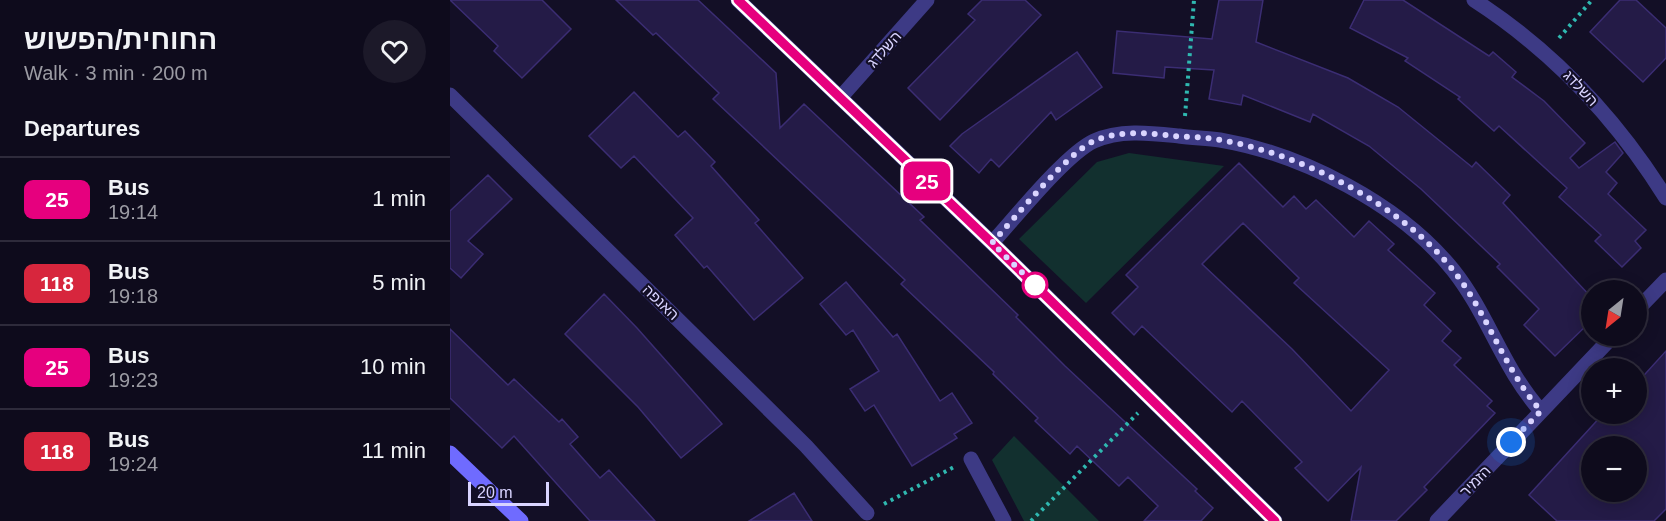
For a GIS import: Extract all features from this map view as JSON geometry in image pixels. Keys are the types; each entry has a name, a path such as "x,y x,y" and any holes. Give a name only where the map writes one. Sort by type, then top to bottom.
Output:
{"street":[{"path":"738,0 992,243 1275,521"},
{"name":"השלדג","path":"840,98 927,0"},
{"name":"השלדג","path":"1474,0 1546,53 1585,91 1623,135 1666,198"},
{"name":"האנפה","path":"450,95 760,399 867,513"},
{"path":"992,243 1073,155 1093,142 1111,135 1148,133 1220,140 1281,156 1319,172 1378,205 1416,232 1452,268 1478,304 1519,385 1541,411"},
{"path":"1647,300 1666,280"},
{"name":"הזמיר","path":"1437,521 1603,346"},
{"path":"450,453 522,521"},
{"path":"971,459 1004,521"}],"path":[{"path":"1183,136 1194,0"},
{"path":"1546,53 1592,0"},
{"path":"1031,521 1151,400"},
{"path":"867,513 971,459"}],"green space":[{"path":"1129,153 1224,166 1086,303 1019,239 1097,162"},
{"path":"1014,436 1099,521 1024,521 992,460"}],"building":[{"path":"450,0 542,0 571,29 522,78 494,51 498,46"},
{"path":"616,0 698,0 776,73 780,128 804,104 924,217 920,220 1018,315 1016,317 1197,489 1195,491 1213,508 1201,521 1144,521 1158,506 1128,477 1119,486 1077,446 1070,454 1035,421 1038,418 993,374 994,372 901,284 905,280 713,99 719,93 656,33 653,35"},
{"path":"982,0 1025,0 1041,15 940,120 908,88 975,20 968,14"},
{"path":"1219,0 1263,0 1256,42 1348,78 1398,107 1472,167 1476,162 1510,195 1503,203 1581,286 1581,331 1555,356 1524,325 1539,309 1497,267 1500,264 1421,189 1369,146 1313,114 1310,122 1243,95 1241,105 1209,99 1214,70 1165,67 1164,78 1113,73 1117,31 1212,39"},
{"path":"1364,0 1403,0 1489,56 1493,52 1516,72 1512,77 1544,101 1585,143 1570,158 1579,168 1615,142 1623,153 1606,172 1617,183 1608,194 1646,230 1635,241 1641,248 1622,267 1595,241 1601,235 1559,197 1567,188 1499,126 1494,131 1458,99 1460,97 1405,61 1408,58 1350,28"},
{"path":"1620,0 1636,0 1666,28 1666,58 1643,82 1590,32"},
{"path":"1077,52 1102,87 1056,120 1051,112 999,167 991,159 979,173 950,146 962,134"},
{"path":"634,92 678,137 685,131 715,162 711,166 759,220 755,223 803,278 754,320 707,266 704,268 675,235 693,218 634,156 621,168 589,136"},
{"path":"1239,163 1283,207 1294,196 1306,209 1316,200 1354,237 1369,221 1394,244 1388,250 1435,293 1424,305 1451,331 1442,341 1461,358 1454,365 1492,401 1487,406 1495,413 1424,487 1427,490 1396,521 1351,521 1361,467 1328,501 1295,468 1302,462 1242,401 1232,412 1142,326 1134,335 1112,313 1138,287 1126,275","holes":["1243,223 1299,278 1294,283 1389,370 1351,411 1292,349 1202,264"]},
{"path":"488,175 512,199 468,241 483,254 461,278 450,268 450,211"},
{"path":"846,282 893,337 897,334 940,401 952,393 972,423 954,434 957,438 912,466 874,405 865,411 850,389 879,371 853,330 846,335 820,304"},
{"path":"604,294 722,424 681,458 638,407 565,334"},
{"path":"450,329 508,385 514,379 559,422 562,419 578,437 570,444 600,478 609,470 655,521 590,521 514,436 502,448 450,398"},
{"path":"1666,351 1666,509 1654,521 1557,521 1529,495 1581,438 1581,502 1647,502 1647,436 1583,436 1594,424 1647,424 1647,372"},
{"path":"794,493 812,521 749,521"}],"bus line":[{"name":"25","path":"738,0 992,243 1275,521"}],"route":[{"path":"1035,285 1040,290 992,243 1073,155 1093,142 1111,135 1148,133 1220,140 1281,156 1328,176 1378,205 1416,232 1452,268 1478,304 1519,385 1541,411 1511,442"}]}
